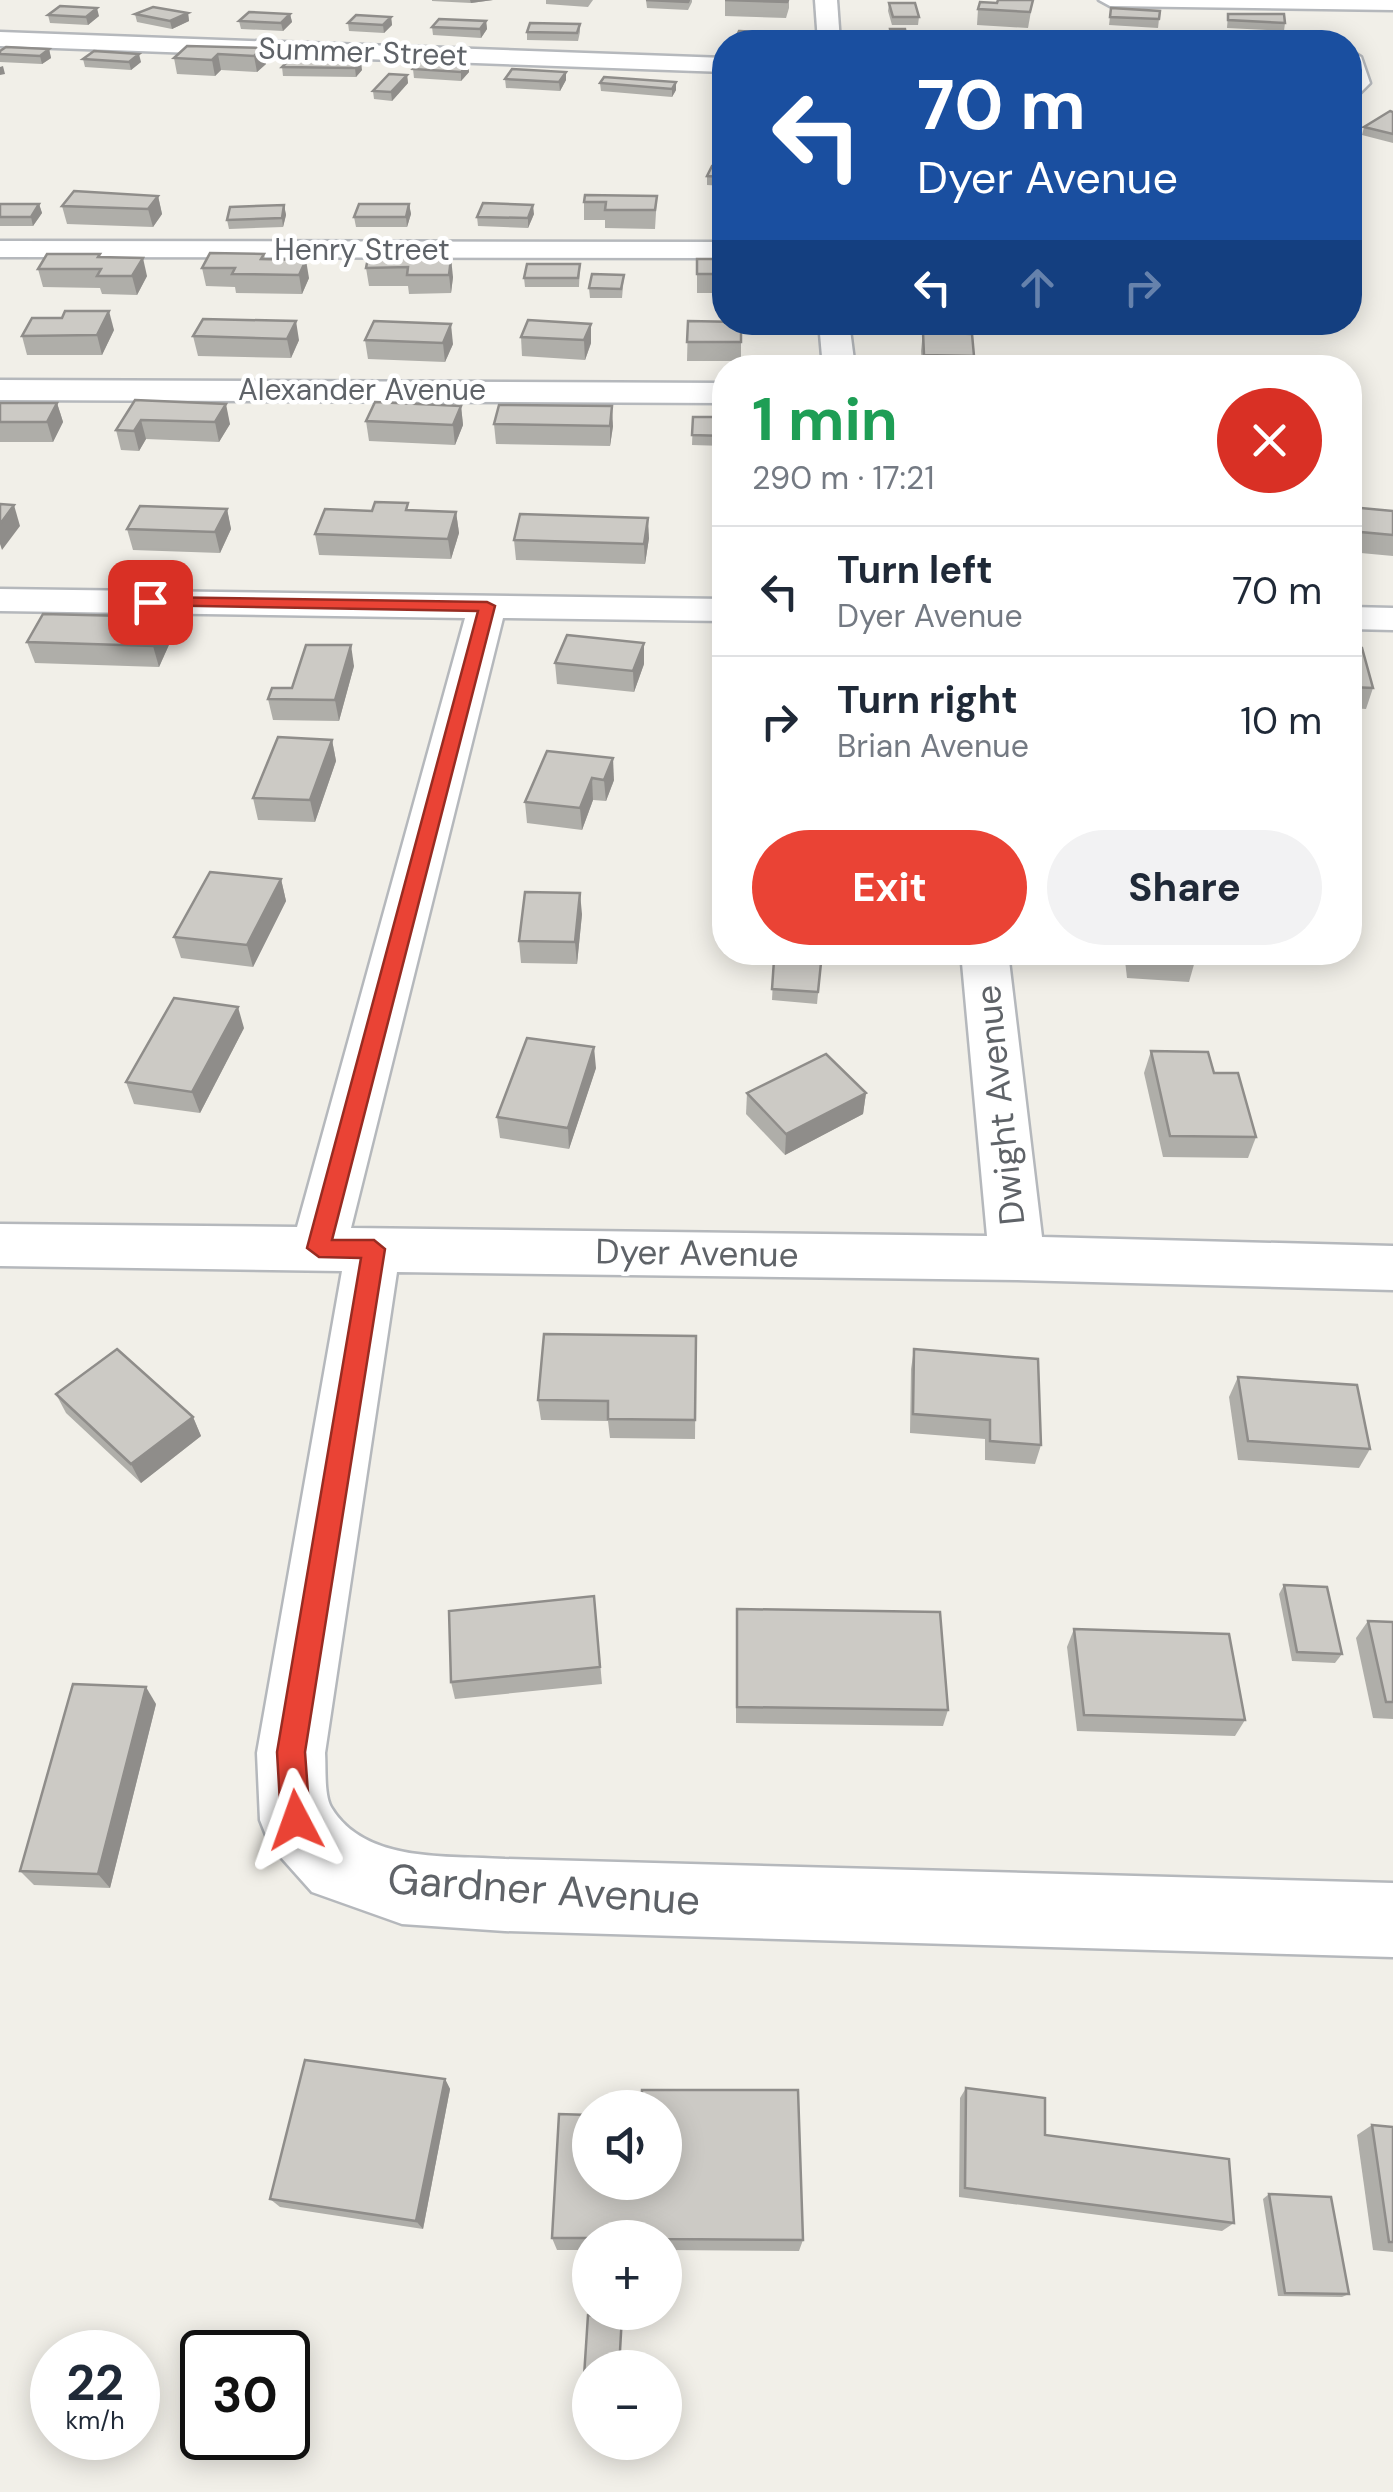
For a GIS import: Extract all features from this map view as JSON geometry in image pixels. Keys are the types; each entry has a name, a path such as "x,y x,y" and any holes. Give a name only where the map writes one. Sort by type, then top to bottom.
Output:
{"street":[{"path":"826,0 828,30"},
{"path":"1110,0 1393,4"},
{"path":"1314,3 1332,30"},
{"name":"Summer Street","path":"0,39 712,66"},
{"name":"Henry Street","path":"0,249 712,250"},
{"name":"Alexander Avenue","path":"0,390 712,393"},
{"path":"0,600 712,610"},
{"name":"Gardner Avenue","path":"487,606 346,1249 291,1752 296,1820 337,1868 402,1888 505,1895 1393,1920"},
{"path":"1362,618 1393,619"},
{"name":"Dwight Avenue","path":"985,965 1016,1258"},
{"name":"Dyer Avenue","path":"0,1245 1016,1258 1393,1268"}],"building":[{"path":"725,0 788,0 787,2"},
{"path":"1033,0 1030,12 978,9 980,2"},
{"path":"889,3 915,3 919,17 893,17"},
{"path":"60,6 97,8 86,17 48,15"},
{"path":"153,7 188,13 170,21 135,14"},
{"path":"1111,8 1160,11 1159,19 1110,17"},
{"path":"249,12 290,14 281,23 239,21"},
{"path":"1228,14 1284,14 1285,23 1228,20"},
{"path":"356,15 391,17 383,25 348,23"},
{"path":"439,19 486,21 480,29 432,27"},
{"path":"530,23 580,24 577,33 527,32"},
{"path":"187,46 263,48 254,56 174,58"},
{"path":"6,47 49,49 40,56 0,54"},
{"path":"94,51 139,54 129,62 83,59"},
{"path":"291,58 361,61 355,68 282,67"},
{"path":"421,61 468,64 461,72 413,69"},
{"path":"512,69 566,72 559,82 505,79"},
{"path":"389,74 407,75 391,92 373,91"},
{"path":"604,77 676,82 672,89 600,83"},
{"path":"1390,111 1393,134 1364,127"},
{"path":"74,191 158,196 148,209 62,206"},
{"path":"585,195 657,196 655,210 605,210 606,202 584,202"},
{"path":"483,203 533,205 528,218 477,217"},
{"path":"0,204 39,204 31,217 0,217"},
{"path":"359,204 409,204 406,217 354,217"},
{"path":"284,205 282,218 227,220 230,207"},
{"path":"424,252 423,259 451,258 449,275 407,275 408,267 366,268 369,253"},
{"path":"210,253 306,260 299,275 232,274 235,268 202,268"},
{"path":"47,254 143,258 132,276 97,276 101,269 38,269"},
{"path":"697,259 712,259 712,274 697,274"},
{"path":"527,264 580,264 578,278 524,278"},
{"path":"592,274 624,275 621,289 589,288"},
{"path":"65,311 109,311 97,335 22,336 32,318 62,318"},
{"path":"203,319 296,321 287,339 193,336"},
{"path":"528,320 591,324 584,340 521,337"},
{"path":"374,321 451,324 443,343 365,340"},
{"path":"688,321 712,321 712,335 741,335 741,342 687,342"},
{"path":"923,335 972,335 974,355 924,355"},
{"path":"135,400 226,404 215,422 141,420 134,431 116,430"},
{"path":"375,402 461,406 453,425 366,421"},
{"path":"0,403 57,403 47,422 0,422"},
{"path":"499,405 612,406 610,426 494,424"},
{"path":"693,417 712,417 712,436 692,435"},
{"path":"375,502 408,503 406,510 456,512 448,539 315,534 325,509 372,511"},
{"path":"0,504 14,505 0,524"},
{"path":"140,506 227,509 215,532 127,529"},
{"path":"1362,508 1393,511 1393,535 1362,532"},
{"path":"520,514 648,518 644,544 514,540"},
{"path":"43,614 167,617 153,646 27,642"},
{"path":"567,635 644,643 633,671 555,663"},
{"path":"306,645 351,645 335,700 268,699 272,688 292,688"},
{"path":"1362,648 1373,688 1362,688"},
{"path":"278,737 332,740 310,800 253,798"},
{"path":"547,751 613,758 604,780 592,778 580,808 525,802"},
{"path":"210,872 281,879 247,945 174,937"},
{"path":"525,892 580,893 575,942 519,941"},
{"path":"774,965 821,965 818,992 772,989"},
{"path":"174,998 238,1007 192,1092 126,1082"},
{"path":"527,1038 594,1047 568,1128 497,1117"},
{"path":"1151,1051 1208,1052 1214,1073 1238,1073 1256,1137 1170,1136"},
{"path":"826,1054 866,1093 786,1134 747,1093"},
{"path":"544,1334 696,1336 695,1420 608,1419 608,1401 538,1400"},
{"path":"117,1349 193,1417 131,1464 56,1394"},
{"path":"914,1349 1038,1359 1041,1445 990,1441 990,1420 913,1414"},
{"path":"1238,1377 1357,1385 1370,1449 1248,1441"},
{"path":"1284,1585 1327,1587 1342,1654 1297,1652"},
{"path":"594,1596 600,1667 451,1682 449,1611"},
{"path":"737,1609 940,1612 948,1710 737,1707"},
{"path":"1368,1621 1393,1622 1393,1702 1386,1702"},
{"path":"1074,1629 1229,1634 1245,1720 1084,1715"},
{"path":"73,1684 146,1687 98,1874 20,1871"},
{"path":"305,2060 445,2079 416,2221 270,2199"},
{"path":"966,2088 1045,2098 1045,2135 1229,2159 1234,2223 965,2188"},
{"path":"682,2090 798,2090 803,2240 682,2239 682,2220 572,2220 572,2238 552,2238 559,2114 572,2114 572,2200 682,2200"},
{"path":"1372,2125 1393,2127 1393,2242 1389,2242"},
{"path":"1269,2194 1331,2197 1349,2294 1285,2293"},
{"path":"587,2330 621,2330 620,2350 586,2350"}],"route":[{"path":"150,602 487,606 319,1248 374,1249 291,1752 296,1820"}]}
